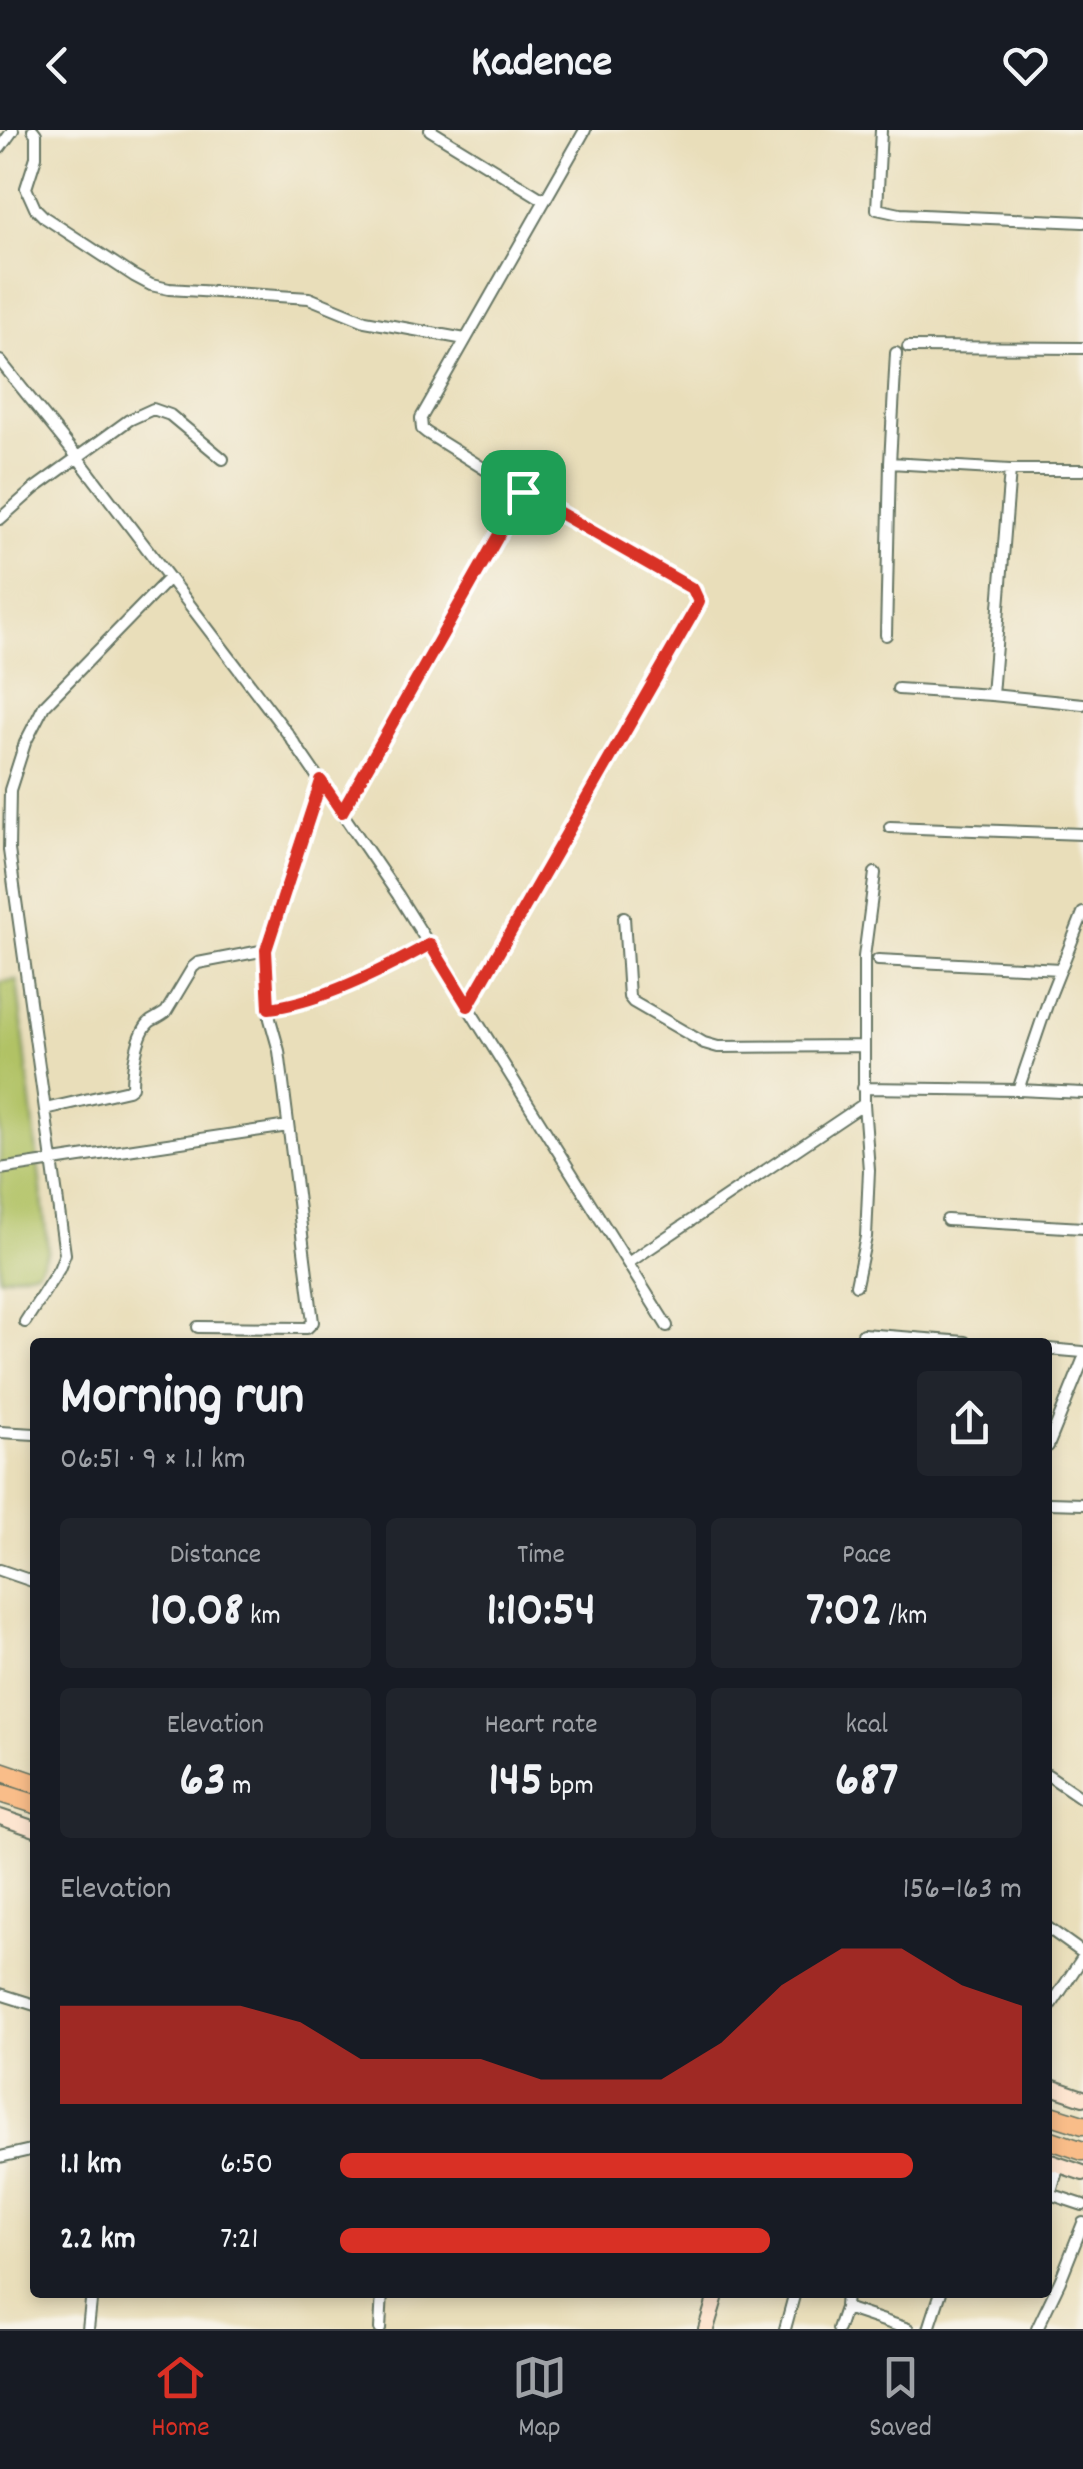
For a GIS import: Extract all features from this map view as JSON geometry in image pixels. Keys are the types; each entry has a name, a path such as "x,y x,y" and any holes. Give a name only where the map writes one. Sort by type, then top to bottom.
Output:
{"highway":[{"path":"0,1771 30,1780"},
{"path":"0,1793 30,1802"},
{"path":"1052,2115 1083,2125"},
{"path":"1052,2140 1083,2151"}],"main road":[{"path":"0,1817 30,1826"},
{"path":"1052,2087 1083,2098"},
{"path":"1054,2163 1083,2173"},
{"path":"706,2329 715,2298"}],"street":[{"path":"0,148 12,130"},
{"path":"33,130 36,157 26,188 34,208 152,285 309,298 364,321 465,339"},
{"path":"430,130 544,200"},
{"path":"468,1006 699,602 693,589 422,429 421,418 585,130"},
{"path":"881,130 877,209 900,214 1083,222"},
{"path":"908,347 1083,348"},
{"path":"886,635 896,353"},
{"path":"0,361 170,578 321,781 430,944 667,1326"},
{"path":"0,519 35,488 152,408 170,416 224,458"},
{"path":"890,463 1083,470"},
{"path":"992,695 1010,470"},
{"path":"342,812 523,492"},
{"path":"25,1322 60,1269 65,1254 9,850 10,790 25,743 44,706 170,578"},
{"path":"898,689 1083,704"},
{"path":"198,1327 311,1326 312,1322 278,1051 269,1008 266,950 321,781"},
{"path":"890,827 1083,834"},
{"path":"856,1285 866,1237 869,1170 864,1104 864,957 875,873"},
{"path":"1018,1090 1083,914"},
{"path":"624,917 629,996 704,1043 718,1047 863,1046"},
{"path":"269,1008 294,1005 390,967 430,944"},
{"path":"45,1110 132,1087 131,1073 143,1030 166,1012 194,967 266,950"},
{"path":"878,960 1061,969"},
{"path":"864,1088 1083,1093"},
{"path":"628,1263 864,1104"},
{"path":"0,1168 288,1126"},
{"path":"947,1220 1083,1228"},
{"path":"863,1334 914,1338"},
{"path":"1052,1350 1083,1356 1052,1436"},
{"path":"0,1432 30,1434"},
{"path":"1052,1503 1083,1504"},
{"path":"0,1570 30,1580"},
{"path":"1052,1778 1083,1799"},
{"path":"1052,1931 1083,1955 1052,2004"},
{"path":"0,1994 30,2003"},
{"path":"0,2157 30,2150"},
{"path":"1052,2195 1083,2205"},
{"path":"1040,2328 1083,2223"},
{"path":"88,2329 91,2298"},
{"path":"380,2329 382,2298"},
{"path":"785,2329 793,2298"},
{"path":"838,2329 846,2298"},
{"path":"929,2329 940,2298"},
{"path":"846,2308 908,2329"}],"green space":[{"path":"17,980 48,1250 38,1270 0,1278 0,982"}],"route":[{"path":"523,492 693,589 699,602 468,1006 430,944 390,967 294,1005 269,1008 266,950 321,781 342,812 523,492"}]}
